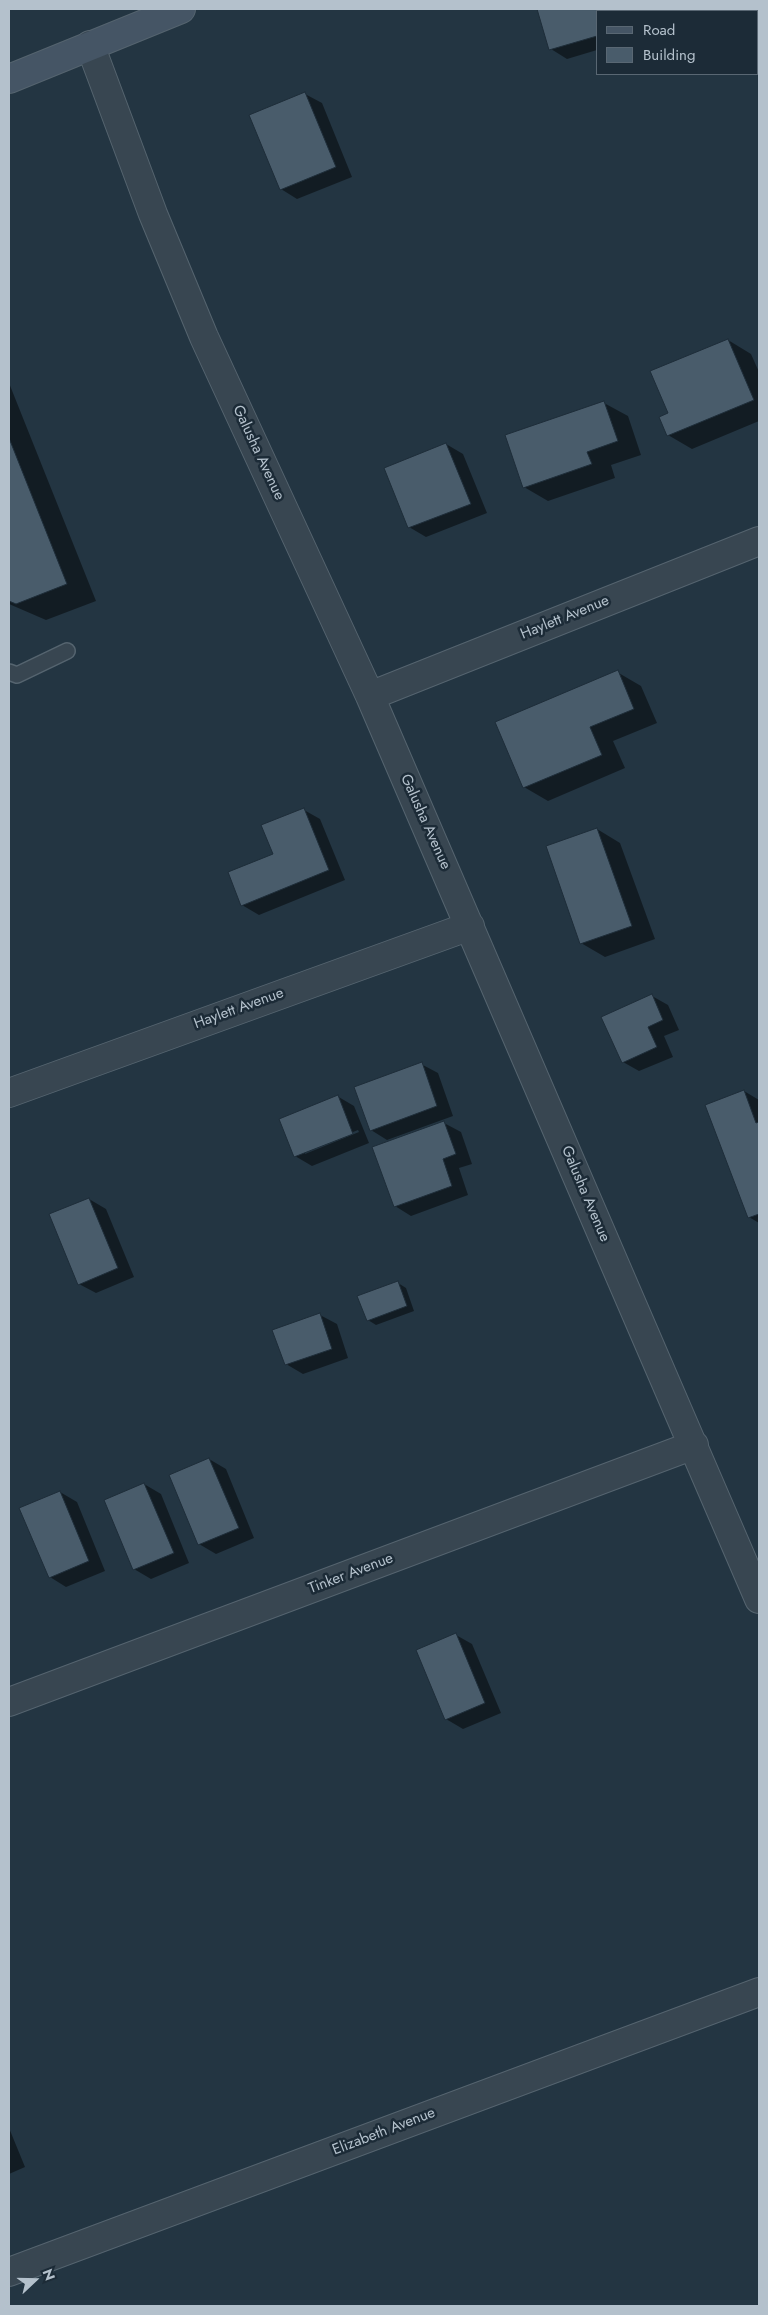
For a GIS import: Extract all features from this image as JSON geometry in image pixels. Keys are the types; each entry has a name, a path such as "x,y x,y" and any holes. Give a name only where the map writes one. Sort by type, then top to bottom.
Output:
{"main road":[{"path":"9,79 181,9"}],"street":[{"name":"Galusha Avenue","path":"90,45 153,214 204,336 370,696 759,1599"},
{"name":"Haylett Avenue","path":"370,696 759,541"},
{"name":"Haylett Avenue","path":"9,1092 470,926"},
{"name":"Tinker Avenue","path":"9,1702 694,1445"},
{"name":"Elizabeth Avenue","path":"9,2272 759,1992"}],"lane":[{"path":"9,672 16,675 67,651"}],"building":[{"path":"537,9 634,10 596,10 596,36 549,50"},
{"path":"305,92 336,167 280,190 249,115"},
{"path":"728,339 754,400 667,436 659,417 668,413 650,371"},
{"path":"604,401 618,441 587,452 592,464 523,488 505,435"},
{"path":"9,438 67,584 16,604 9,601"},
{"path":"446,443 471,504 408,528 384,468"},
{"path":"618,670 634,709 590,727 602,755 523,788 495,722"},
{"path":"304,808 329,870 241,906 228,872 273,854 261,825"},
{"path":"597,828 632,926 580,944 546,846"},
{"path":"652,994 663,1020 648,1027 657,1047 622,1063 601,1017"},
{"path":"422,1062 437,1106 370,1131 354,1087"},
{"path":"744,1090 756,1123 759,1122 759,1214 748,1218 705,1105"},
{"path":"338,1095 353,1134 294,1157 279,1119"},
{"path":"444,1121 456,1154 443,1159 452,1186 394,1207 372,1147"},
{"path":"89,1198 118,1268 78,1285 49,1214"},
{"path":"398,1281 407,1306 367,1321 357,1296"},
{"path":"320,1313 332,1349 285,1365 272,1330"},
{"path":"209,1458 239,1528 198,1545 169,1475"},
{"path":"144,1483 174,1553 133,1570 104,1500"},
{"path":"60,1491 89,1561 49,1578 19,1508"},
{"path":"456,1633 485,1703 445,1720 416,1650"}]}
